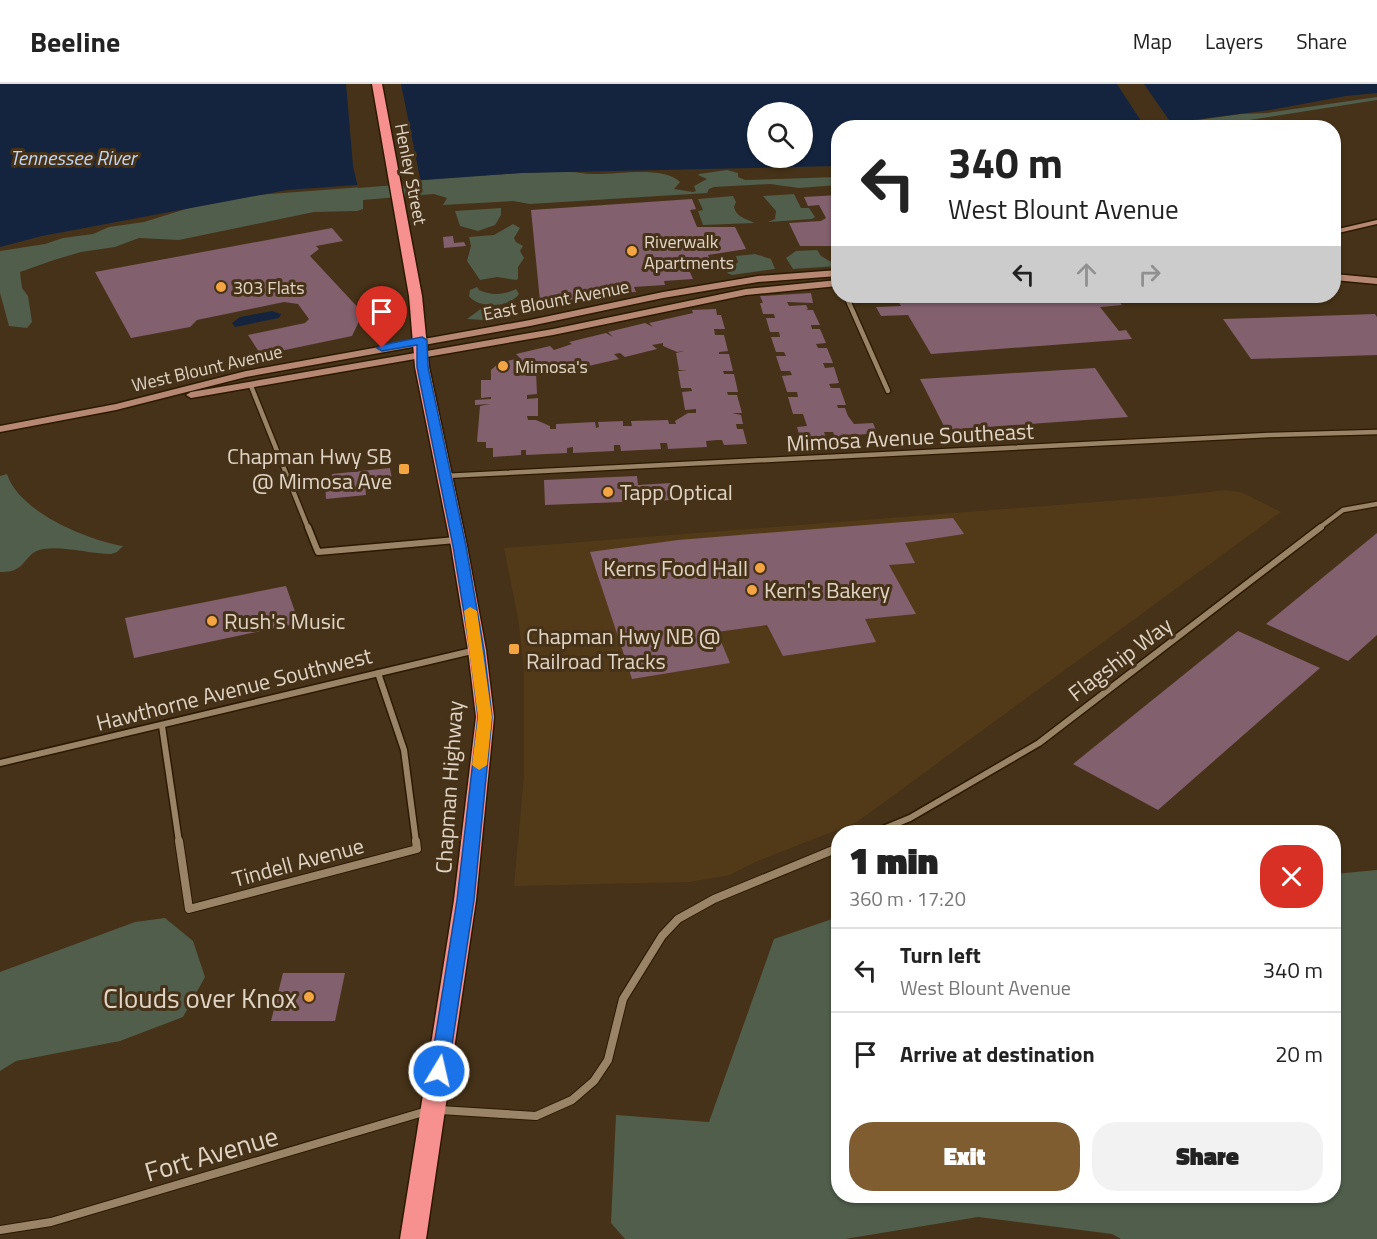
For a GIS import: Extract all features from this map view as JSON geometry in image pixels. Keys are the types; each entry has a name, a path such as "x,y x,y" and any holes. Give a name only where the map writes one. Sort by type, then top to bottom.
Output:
{"highway":[{"name":"Henley Street","path":"377,84 412,270"},
{"name":"Chapman Highway","path":"412,270 422,348 477,650 485,717 465,900 413,1239"}],"main road":[{"path":"1341,229 1377,222"},
{"name":"East Blount Avenue","path":"422,348 720,284 831,277"},
{"path":"116,407 251,386 422,348 553,333 734,295 831,278"},
{"path":"1341,278 1377,281"},
{"path":"720,284 734,295"},
{"name":"West Blount Avenue","path":"0,429 116,407 246,374 422,348"},
{"path":"246,374 251,386"}],"street":[{"path":"849,303 888,391"},
{"path":"251,386 318,552 458,540"},
{"name":"Mimosa Avenue Southeast","path":"444,476 1269,435 1377,432"},
{"name":"Flagship Way","path":"893,825 910,818 1039,743 1343,510 1377,504"},
{"name":"Hawthorne Avenue Southwest","path":"0,763 477,650"},
{"name":"Tindell Avenue","path":"162,726 189,909 417,849 404,750 378,673"},
{"path":"433,1109 536,1116 572,1100 594,1081 608,1060 622,999 662,936 678,919 714,899 831,851"},
{"name":"Fort Avenue","path":"0,1230 51,1222 433,1109"}],"shaded area":[{"path":"1226,490 1243,493 1281,512 857,822 849,825 831,825 831,832 755,862 730,875 689,882 514,886 524,776 524,670 518,618 504,548"}],"green space":[{"path":"1377,97 1377,100 1249,120 1198,120 1267,113"},
{"path":"727,170 738,173 738,177 745,180 831,177 831,186 799,188 770,184 714,187 707,193 530,204 513,201 443,205 447,198 434,194 363,200 363,209 357,211 314,212 179,240 139,238 115,247 81,252 20,272 22,288 28,296 32,322 27,328 9,326 0,293 0,251 93,234 109,227 144,222 189,208 257,195 470,176 570,172 592,174 651,172 672,177 680,182 674,189 693,192 696,191 694,186 707,179 699,174"},
{"path":"794,194 801,208 809,208 815,217 768,222 775,219 776,211 763,196"},
{"path":"733,196 737,213 754,223 703,225 698,211 703,210 698,199"},
{"path":"501,208 501,215 495,225 478,231 460,226 455,211"},
{"path":"513,224 520,228 514,238 523,246 520,251 524,258 518,267 518,279 497,277 480,280 467,261 471,246 469,237 494,235"},
{"path":"817,250 821,256 831,262 831,266 793,269 786,258 796,251"},
{"path":"755,254 771,259 775,269 732,275 727,273 738,262 736,256"},
{"path":"477,287 479,290 493,294 507,293 516,289 519,294 508,302 487,305 469,296 470,290"},
{"path":"509,306 518,314 484,320 467,319 482,308"},
{"path":"7,474 14,488 39,512 91,538 123,546 111,554 44,549 32,554 16,569 0,572 0,476"},
{"path":"1377,870 1377,1239 1121,1239 1112,1234 978,1217 845,1239 625,1239 611,1223 616,1115 709,1122 774,939 831,919 831,1203 1341,1203 1341,873"},
{"path":"165,918 193,941 205,977 183,1017 120,1041 16,1061 0,1071 0,972 135,922"}],"water":[{"name":"Tennessee River","path":"0,84 1377,84 1377,93 1192,120 831,120 831,166 813,167 813,102 747,102 747,168 520,173 287,190 42,236 0,247"},
{"path":"272,311 281,314 279,318 235,327 232,323 240,317"}],"pier":[{"path":"346,84 401,84 421,183 358,188 353,166"},
{"path":"1117,84 1144,84 1169,120 1140,120"}],"building":[{"name":"Riverwalk Apartments","path":"831,195 831,246 800,246 789,223 821,221 826,218 819,205 808,206 804,197"},
{"name":"Riverwalk Apartments","path":"692,199 696,209 690,210 697,227 735,227 746,249 708,255 714,269 689,270 693,279 664,281 665,285 634,287 636,292 589,295 587,299 540,301 531,210"},
{"name":"303 Flats","path":"332,228 343,241 316,246 319,249 310,256 363,313 352,336 261,355 248,335 305,323 309,319 298,304 284,302 197,320 190,327 131,338 95,272"},
{"path":"453,236 454,243 464,242 466,246 444,248 443,237"},
{"path":"811,293 813,303 787,302 789,306 806,305 808,309 806,310 813,310 820,325 811,325 812,329 820,329 826,343 816,344 818,348 827,348 833,363 823,363 825,368 834,367 839,383 829,384 831,388 840,388 846,405 837,405 838,408 845,408 854,424 873,423 877,433 835,437 833,432 824,432 826,438 800,438 797,427 807,426 803,414 793,414 788,397 798,397 797,392 787,392 782,376 792,375 790,371 781,371 776,356 786,356 784,352 776,352 771,337 780,337 779,332 770,332 766,318 775,318 774,314 763,314 760,303 763,303 760,296"},
{"path":"899,303 1120,303 1122,305 1100,307 1119,331 1126,330 1132,339 931,354 908,315 881,316 876,307 901,306"},
{"path":"716,309 717,315 721,315 725,329 714,329 715,335 724,335 728,351 719,352 719,354 729,354 733,371 723,371 724,374 734,374 738,392 727,392 728,395 737,395 742,413 732,413 741,415 743,424 736,424 737,429 743,429 747,444 724,445 722,440 718,440 706,441 707,447 668,449 667,443 660,443 661,449 621,451 620,445 614,445 614,451 573,453 573,447 567,448 567,453 526,455 526,450 521,450 521,455 493,457 493,448 486,448 486,442 477,442 480,406 490,404 475,405 475,400 491,399 491,397 481,398 481,380 491,380 491,370 499,363 520,358 516,354 550,346 554,350 572,344 569,342 606,333 613,337 608,332 645,323 653,327 649,323 693,313 692,310","holes":["663,343 663,346 677,352 684,351 676,353 679,370 687,371 678,371 681,388 691,388 692,391 682,392 685,410 696,409 696,413 688,413 675,421 676,424 669,424 668,420 631,421 632,426 623,426 623,421 598,422 599,427 596,428 595,422 556,424 556,429 550,429 550,426 536,420 528,420 527,416 538,416 538,398 527,399 527,395 537,394 536,372 542,371 546,376 582,368 577,363 584,367 619,359 614,354 620,353 625,357 657,349 652,345"]},
{"path":"1375,314 1377,317 1377,355 1251,359 1223,319"},
{"path":"1095,368 1128,417 946,430 920,379"},
{"path":"390,468 392,479 365,482 366,495 326,499 325,484 333,483 332,474"},
{"name":"Tapp Optical","path":"637,476 638,485 671,483 673,500 545,505 544,480"},
{"name":"Kern's Bakery","path":"953,518 964,534 905,543 915,563 889,565 916,614 865,619 876,642 783,656 767,625 717,632 730,663 632,679 590,552 678,540"},
{"path":"1377,533 1377,635 1348,661 1266,624"},
{"name":"Rush's Music","path":"286,586 299,623 134,658 125,618"},
{"path":"1238,631 1320,668 1158,810 1073,764"},
{"name":"Clouds over Knox","path":"283,973 345,973 335,1021 271,1021"}],"slow traffic":[{"path":"470,611 485,717 479,765"}],"place":[{"name":"Riverwalk Apartments","path":"632,251"},
{"name":"303 Flats","path":"221,287"},
{"name":"Mimosa's","path":"503,366"},
{"name":"Chapman Hwy SB @ Mimosa Ave","path":"404,469"},
{"name":"Tapp Optical","path":"608,492"},
{"name":"Kerns Food Hall","path":"760,568"},
{"name":"Kern's Bakery","path":"752,590"},
{"name":"Rush's Music","path":"212,621"},
{"name":"Chapman Hwy NB @ Railroad Tracks","path":"514,649"},
{"name":"Clouds over Knox","path":"309,997"}],"route":[{"path":"382,348 422,340 422,367 459,546 477,650 485,717 465,900 439,1071"}]}
